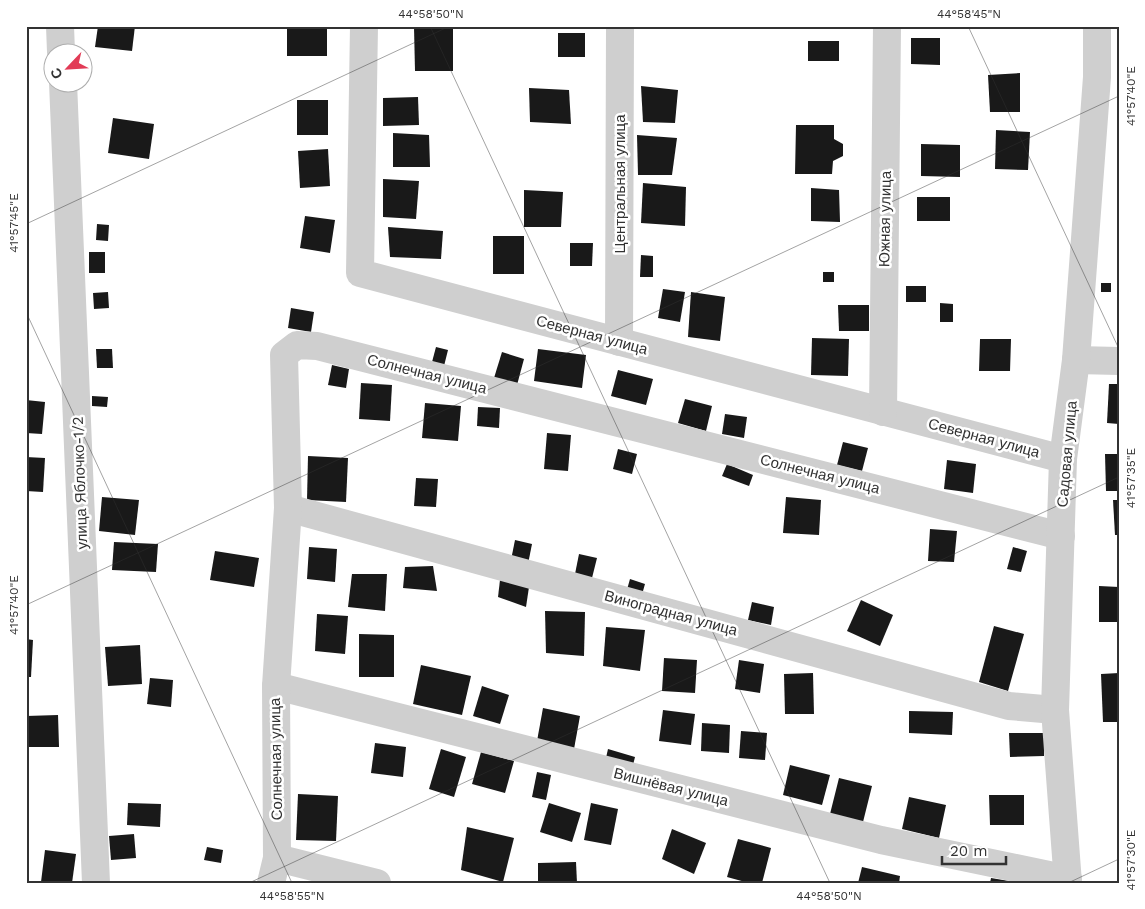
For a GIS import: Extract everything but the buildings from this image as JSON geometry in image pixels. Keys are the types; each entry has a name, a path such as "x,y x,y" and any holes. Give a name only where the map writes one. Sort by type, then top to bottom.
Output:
{"street":[{"path":"60,26 61,42"},
{"name":"Северная улица","path":"364,26 360,274 1063,459"},
{"name":"Центральная улица","path":"619,342 620,26"},
{"name":"Южная улица","path":"883,412 886,26"},
{"name":"Садовая улица","path":"1068,881 1055,710 1063,459 1076,360 1097,77 1097,26"},
{"name":"улица Яблочко-1/2","path":"63,92 96,883"},
{"name":"Солнечная улица","path":"274,870 276,686 288,508 284,355 297,345 317,346 1061,536"},
{"path":"1076,360 1119,361"},
{"name":"Виноградная улица","path":"288,508 1010,706 1055,710"},
{"name":"Вишнёвая улица","path":"276,686 881,840 1068,881"},
{"path":"274,870 377,883"}]}
